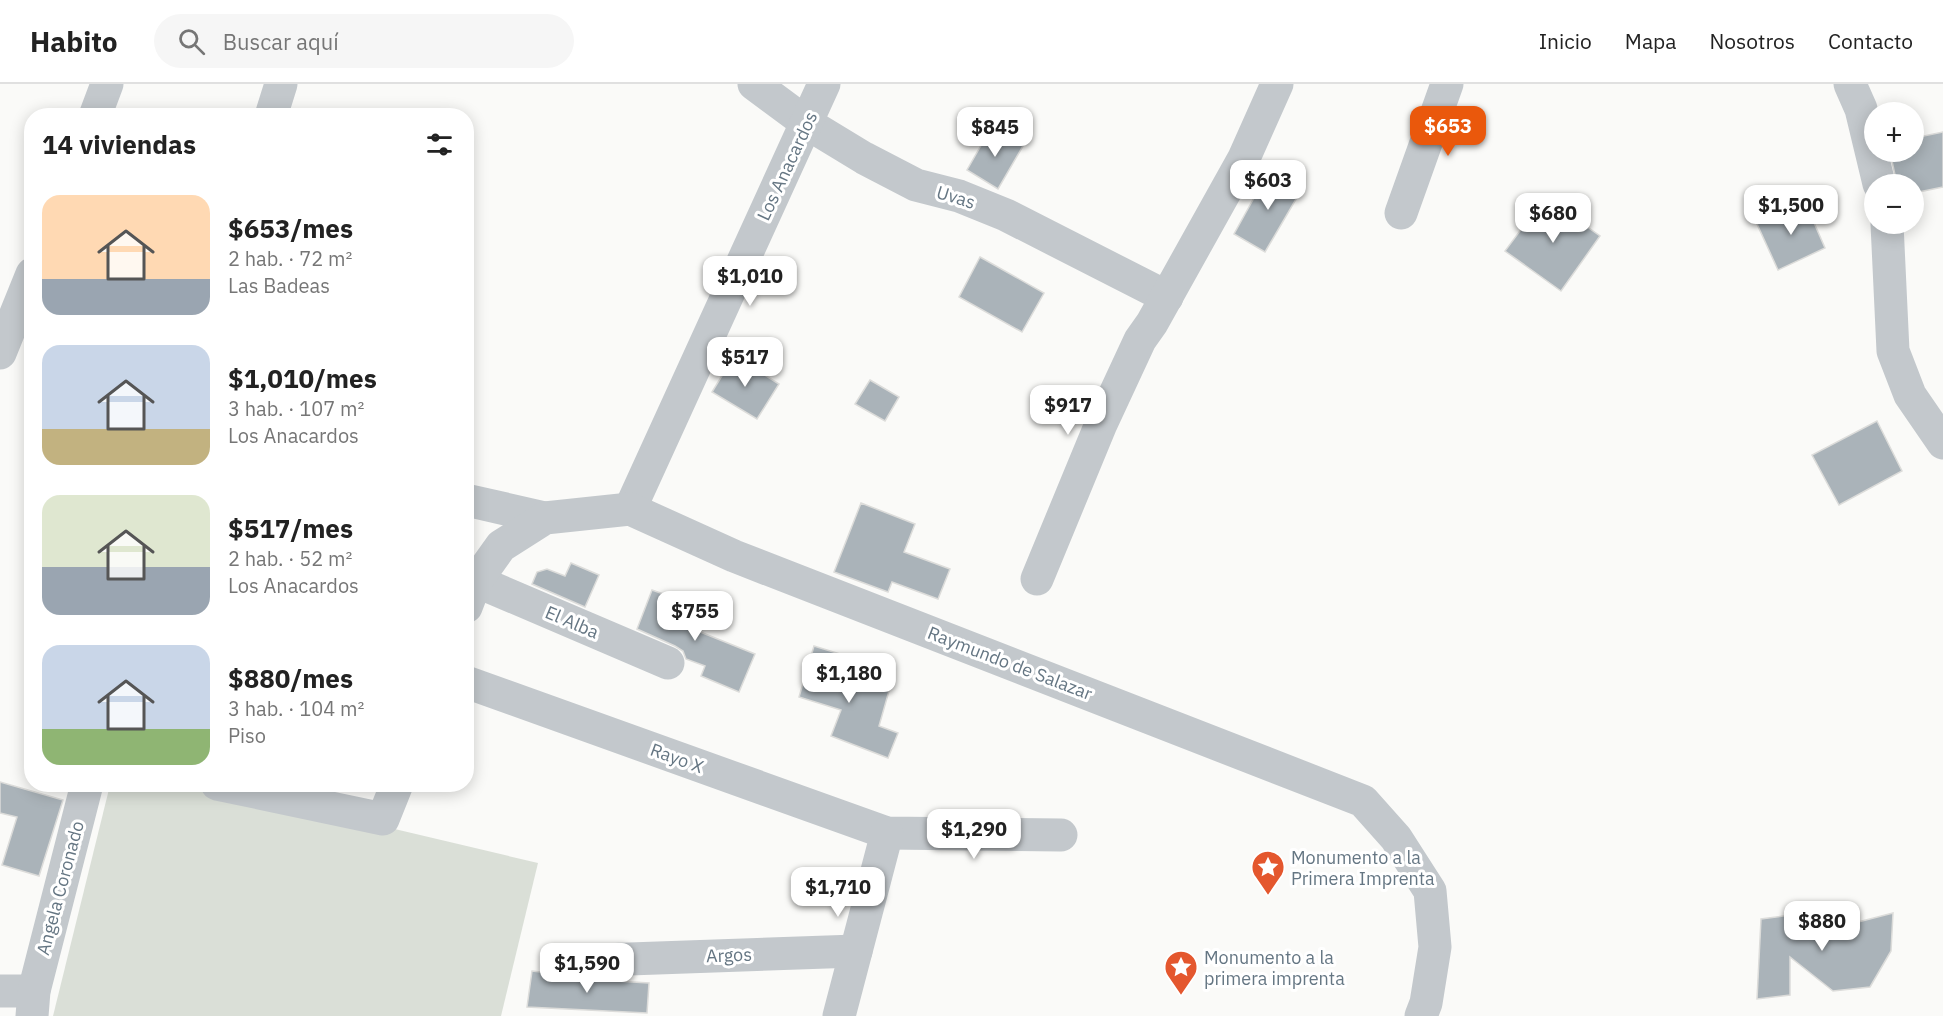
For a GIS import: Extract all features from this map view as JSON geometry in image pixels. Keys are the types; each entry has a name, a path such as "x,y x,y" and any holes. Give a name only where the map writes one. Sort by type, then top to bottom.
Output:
{"street":[{"path":"98,108 107,84"},
{"path":"274,108 281,84"},
{"name":"Uvas","path":"754,84 808,124 864,158 916,185 959,196 1006,215 1160,310"},
{"name":"Los Anacardos","path":"630,509 808,124 824,84"},
{"path":"1037,579 1101,423 1140,340 1160,310 1244,158 1277,84"},
{"path":"1401,213 1447,84"},
{"path":"1850,84 1861,109 1877,174"},
{"path":"1887,234 1893,351 1910,394 1943,442"},
{"path":"0,352 24,294"},
{"path":"474,502 545,518 630,509"},
{"name":"Raymundo de Salazar","path":"630,509 734,556 1363,801 1396,838 1431,891 1435,947 1426,1003 1421,1016"},
{"path":"474,589 501,546 545,518"},
{"name":"El Alba","path":"474,595 668,663"},
{"name":"Rayo X","path":"474,685 887,833 1061,835"},
{"name":"Angela Coronado","path":"33,1004 85,792"},
{"path":"255,792 383,819 394,792"},
{"path":"839,1016 887,833"},
{"name":"Argos","path":"601,960 856,951"},
{"path":"0,991 33,1004"}],"shaded area":[{"path":"108,792 239,792 538,863 501,1016 53,1016"}],"building":[{"path":"991,128 1023,146 998,189 967,170"},
{"path":"1943,132 1943,187 1924,191 1924,174 1895,174 1892,162 1924,162 1924,136"},
{"path":"1270,169 1302,189 1265,252 1234,234"},
{"path":"1545,197 1600,236 1561,291 1505,251"},
{"path":"1805,202 1825,248 1778,270 1757,224"},
{"path":"980,257 1044,293 1022,332 959,297"},
{"path":"734,356 779,384 757,419 712,392"},
{"path":"870,380 899,397 885,421 855,404"},
{"path":"1877,421 1902,471 1839,505 1812,455"},
{"path":"861,503 915,524 904,552 950,569 938,599 892,582 888,592 834,572"},
{"path":"571,563 599,575 585,607 532,584 537,572 547,569 565,576"},
{"path":"652,590 686,602 678,623 755,654 739,692 701,676 705,666 686,659 683,651 675,646 637,629"},
{"path":"814,646 840,654 834,675 889,691 879,726 898,733 888,758 831,736 841,710 799,697"},
{"path":"0,782 24,789 24,792 35,792 63,800 39,876 2,865 17,817 0,813"},
{"path":"1827,910 1827,930 1893,913 1891,951 1870,987 1833,991 1790,957 1790,995 1757,999 1761,919"},
{"path":"532,971 583,977 583,979 649,983 647,1013 527,1007"}],"place":[{"name":"Monumento a la Primera Imprenta","path":"1268,896"},
{"name":"Monumento a la primera imprenta","path":"1181,996"}]}
